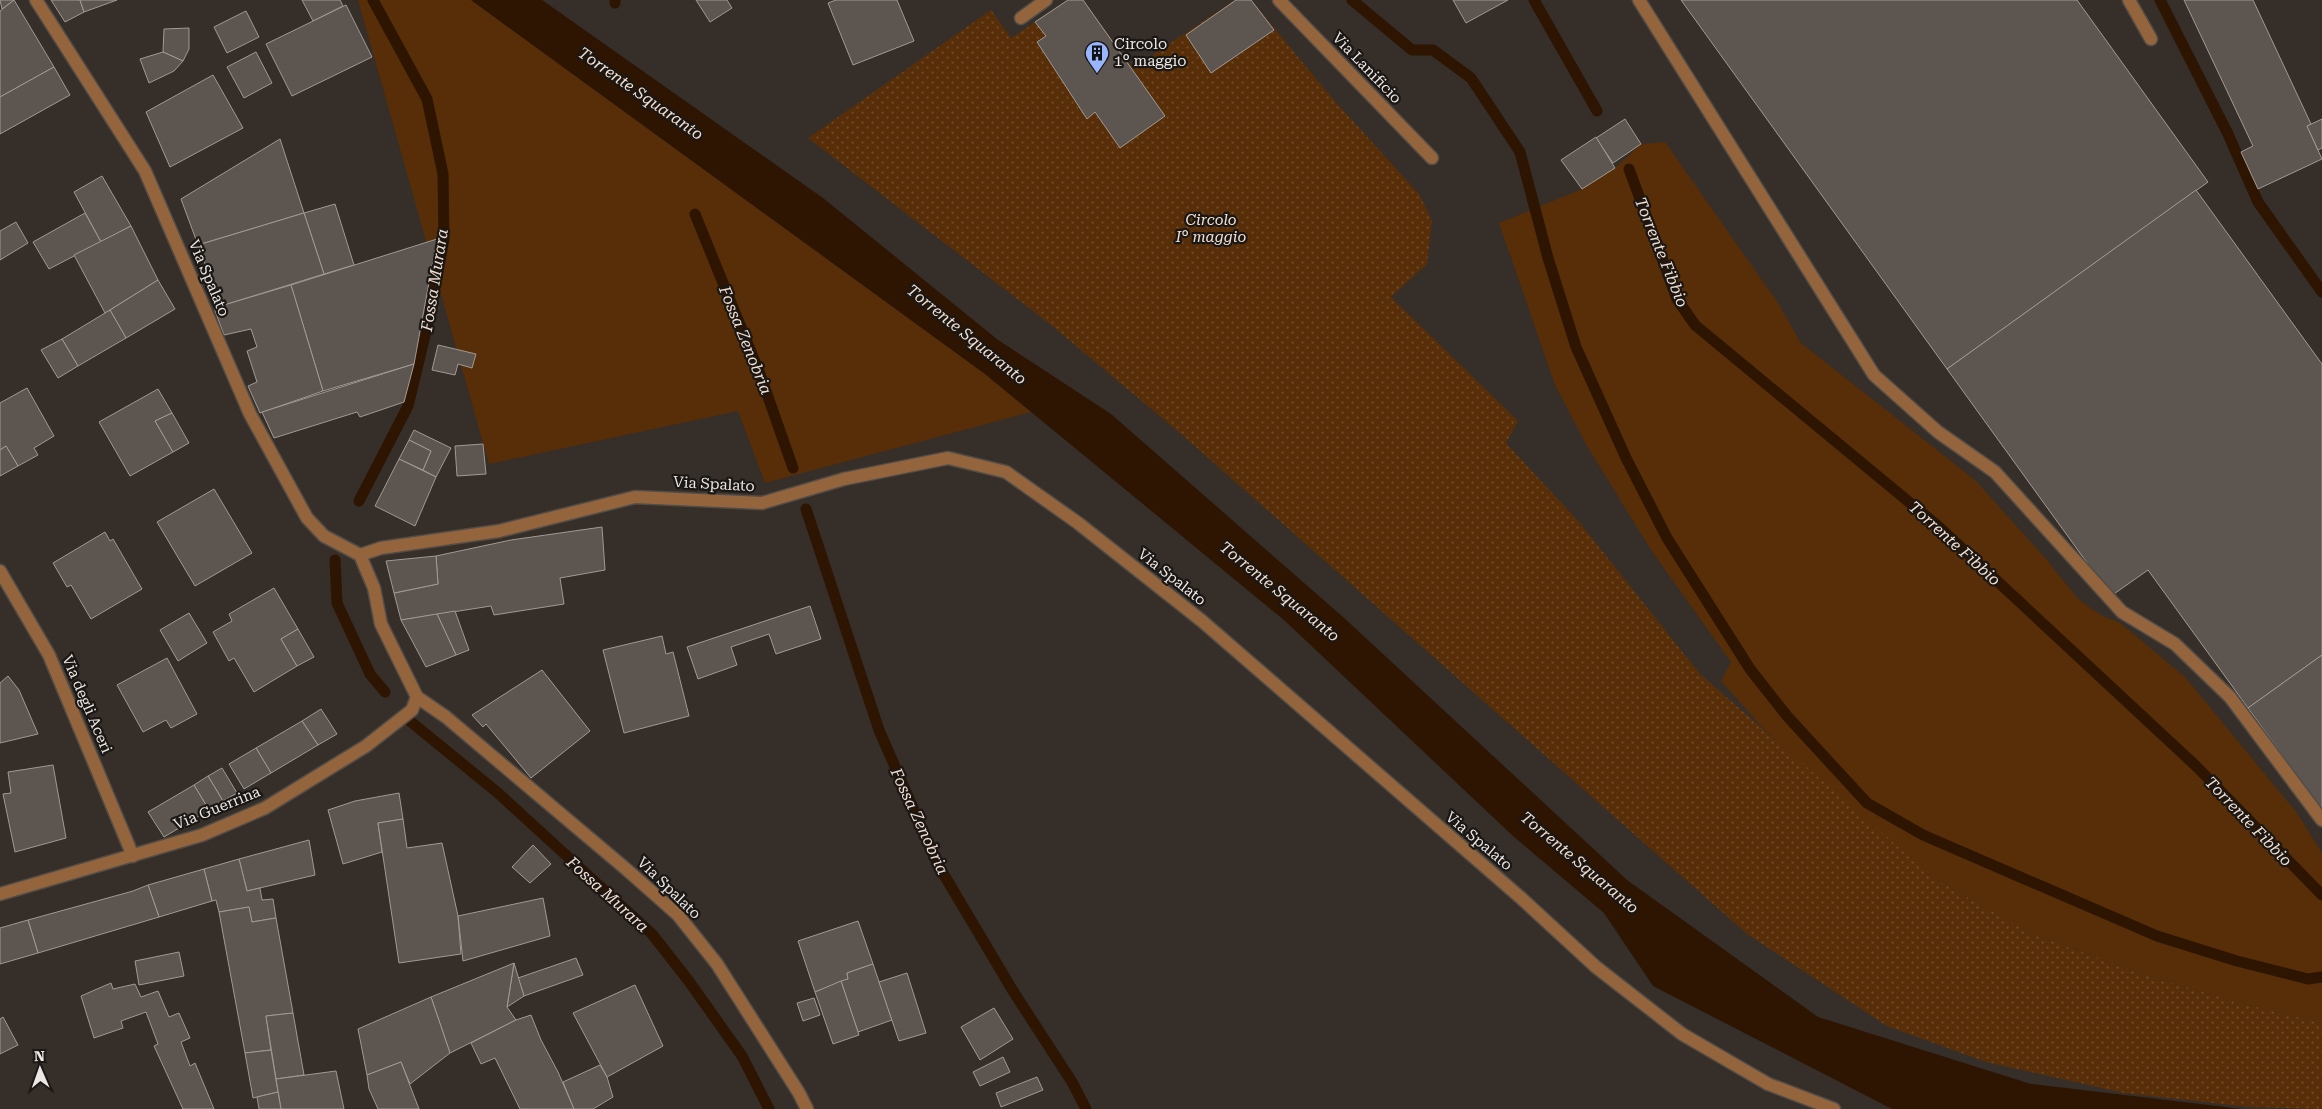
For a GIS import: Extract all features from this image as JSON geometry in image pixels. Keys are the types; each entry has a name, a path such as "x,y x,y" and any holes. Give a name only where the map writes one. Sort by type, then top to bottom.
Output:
{"street":[{"name":"Via Spalato","path":"36,0 145,171 250,414 307,518 324,536 357,553 499,531 635,497 762,503 844,479 948,458 1006,472 1078,523 1202,621 1521,898 1596,968 1674,1028 1768,1084 1834,1109"},
{"path":"1021,18 1046,0"},
{"name":"Via Lanificio","path":"1279,0 1432,158"},
{"path":"1639,0 1874,375 1938,432 1995,472 2122,612 2175,644 2230,697 2322,820"},
{"path":"2129,0 2151,38"},
{"path":"357,553 374,588 382,624 417,698"},
{"name":"Via degli Aceri","path":"0,571 49,655 133,856"},
{"name":"Via Spalato","path":"417,698 446,717 678,915 716,964 799,1092 807,1109"},
{"name":"Via Guerrina","path":"0,894 202,835 265,808 366,746 412,710 417,698"}],"green space":[{"path":"358,0 471,0 985,374 1031,412 765,483 738,411 489,464"},
{"name":"Circolo I° maggio","path":"1068,0 1083,0 1133,68 1235,0 1251,0 1333,99 1419,194 1432,221 1427,264 1391,297 1518,421 1506,443 1580,523 1700,674 1935,879 2032,934 2148,976 2244,1004 2322,1023 2322,1109 2249,1107 2124,1093 1986,1062 1887,1026 1747,934 1181,434 1051,325 808,138 991,10 1011,38"},
{"path":"1665,142 1778,303 1801,343 1975,480 2047,560 2078,599 2102,616 2119,622 2185,677 2297,813 2322,853 2322,1023 2244,1004 2148,976 2032,934 1935,879 1859,815 1764,729 1721,681 1731,662 1651,550 1587,446 1555,385 1499,223 1582,189 1615,168 1641,144"}],"water":[{"name":"Torrente Squaranto","path":"471,0 542,0 823,198 998,340 1111,414 1343,617 1627,880 1818,1017 2031,1084 2242,1109 1892,1109 1653,986 1604,913 1513,836 1284,620 985,374"}],"building":[{"path":"0,0 14,0 2,9"},
{"path":"14,0 54,67 0,97 0,11"},
{"path":"51,0 80,0 84,12 65,22"},
{"path":"80,0 117,0 84,12"},
{"path":"302,0 340,0 343,6 313,21"},
{"path":"696,0 727,0 732,8 710,22"},
{"path":"836,0 897,0 914,41 853,65 828,3"},
{"name":"Circolo 1° maggio","path":"1068,0 1083,0 1165,116 1120,148 1095,112 1087,119 1037,42 1046,36 1035,22"},
{"path":"1236,0 1251,0 1274,30 1211,73 1186,35"},
{"path":"1453,0 1508,0 1466,23"},
{"path":"1681,0 2077,0 2208,182 1947,369"},
{"path":"2184,0 2253,0 2311,124 2307,126 2322,159 2258,189 2241,152 2253,146"},
{"path":"346,5 372,57 292,96 266,44"},
{"path":"246,11 259,37 227,53 214,27"},
{"path":"189,28 189,49 183,61 163,52 164,29"},
{"path":"163,52 183,61 174,71 149,83 140,59"},
{"path":"256,52 272,83 244,98 227,67"},
{"path":"54,67 70,95 0,134 0,97"},
{"path":"213,75 243,128 170,167 146,112"},
{"path":"1625,119 1641,144 1613,163 1596,138"},
{"path":"2322,119 2322,148 2318,150 2307,126"},
{"path":"1596,137 1615,168 1582,189 1561,160"},
{"path":"280,139 304,213 198,245 181,199"},
{"path":"102,176 131,226 101,242 74,192"},
{"path":"2196,190 2322,364 2322,655 2248,708 2148,570 2111,596 1947,369"},
{"path":"335,204 354,265 324,274 304,213"},
{"path":"85,213 101,242 49,269 33,242"},
{"path":"304,213 324,274 221,306 198,245"},
{"path":"16,222 28,243 0,260 0,231"},
{"path":"131,226 158,280 105,313 74,255"},
{"path":"437,239 414,364 323,391 291,285"},
{"path":"158,280 175,309 126,338 110,310"},
{"path":"291,285 323,391 260,413 248,386 257,382 247,351 257,347 251,329 224,335 214,308"},
{"path":"110,310 126,338 78,366 62,339"},
{"path":"62,339 78,366 58,378 41,350"},
{"path":"438,345 476,354 472,368 458,364 455,375 432,370"},
{"path":"414,364 404,402 360,417 357,412 274,438 262,412"},
{"path":"27,388 54,436 34,448 38,455 18,466 6,446 0,450 0,403"},
{"path":"158,389 172,413 155,421 173,452 130,476 99,422"},
{"path":"172,413 189,443 173,452 155,421"},
{"path":"414,430 451,448 436,477 423,470 431,451 409,440"},
{"path":"409,440 431,451 423,470 399,459"},
{"path":"483,444 486,474 457,476 455,446"},
{"path":"6,446 18,466 0,476 0,450"},
{"path":"399,459 436,477 415,526 375,506"},
{"path":"214,489 252,553 195,586 157,522"},
{"path":"602,527 605,570 560,578 564,604 494,615 491,606 401,620 394,593 438,584 436,556 511,540"},
{"path":"105,532 110,541 113,539 142,589 91,619 71,585 67,587 53,563"},
{"path":"436,556 438,584 394,593 386,561"},
{"path":"274,588 298,629 281,639 297,666 254,692 234,658 229,661 213,632 232,621 229,614"},
{"path":"810,606 821,639 776,654 769,634 731,647 737,665 698,679 687,647"},
{"path":"455,611 469,650 456,655 437,614"},
{"path":"189,613 207,643 178,661 160,630"},
{"path":"437,614 456,655 426,667 401,620"},
{"path":"298,629 314,657 297,666 281,639"},
{"path":"662,636 666,654 673,652 689,716 624,733 603,650"},
{"path":"2322,655 2322,810 2248,708"},
{"path":"167,658 197,714 171,728 166,720 143,732 117,685"},
{"path":"542,670 590,731 531,778 486,724 483,727 472,715"},
{"path":"8,676 19,690 38,734 0,743 0,683"},
{"path":"321,709 337,734 318,745 302,721"},
{"path":"302,721 318,745 271,773 256,748"},
{"path":"256,748 271,773 244,789 229,764"},
{"path":"53,765 66,838 15,852 3,794 11,793 8,772"},
{"path":"222,768 237,793 223,801 208,776"},
{"path":"208,776 223,801 209,810 194,785"},
{"path":"194,785 209,810 164,837 148,812"},
{"path":"399,793 403,819 378,823 382,852 343,864 328,810 355,801"},
{"path":"403,819 407,848 442,843 458,916 461,954 399,963 378,823"},
{"path":"309,840 315,875 247,891 239,859"},
{"path":"533,845 551,864 530,883 512,867"},
{"path":"239,859 247,891 260,888 262,900 273,899 276,918 252,922 249,907 219,912 216,900 212,901 204,869"},
{"path":"204,869 212,901 159,917 148,885"},
{"path":"148,885 159,917 38,953 28,920 133,891"},
{"path":"543,898 550,936 463,961 458,916"},
{"path":"249,907 252,922 276,918 293,1013 266,1016 271,1050 245,1053 219,912"},
{"path":"28,920 38,953 0,964 0,928"},
{"path":"858,921 873,964 847,973 848,979 815,992 798,941"},
{"path":"179,952 184,976 139,985 135,961"},
{"path":"576,958 583,975 524,996 518,978"},
{"path":"514,963 524,996 507,1007"},
{"path":"514,963 507,1007 516,1020 450,1053 431,997"},
{"path":"873,964 892,1020 858,1032 841,981 848,979 847,973"},
{"path":"907,973 926,1033 899,1041 879,982"},
{"path":"841,981 859,1035 833,1044 815,992"},
{"path":"111,983 113,989 135,984 141,997 158,991 169,1017 179,1013 190,1038 181,1042 190,1066 195,1063 214,1109 183,1109 154,1046 158,1044 146,1012 121,1021 123,1028 94,1038 81,996"},
{"path":"635,985 663,1046 607,1077 573,1013"},
{"path":"431,997 450,1053 410,1084 401,1062 367,1075 358,1029"},
{"path":"814,998 820,1015 803,1021 797,1003"},
{"path":"994,1008 1013,1039 980,1060 961,1027"},
{"path":"293,1013 304,1075 276,1079 266,1016"},
{"path":"531,1015 574,1109 520,1109 495,1058 481,1064 471,1043 516,1020"},
{"path":"3,1017 18,1045 0,1054 0,1019"},
{"path":"271,1050 278,1092 253,1098 245,1053"},
{"path":"1003,1057 1010,1072 980,1086 973,1072"},
{"path":"401,1062 419,1109 378,1109 369,1089 367,1075"},
{"path":"600,1065 607,1077 613,1097 593,1109 574,1109 563,1082"},
{"path":"336,1071 344,1109 281,1109 276,1079"},
{"path":"1037,1077 1043,1090 1001,1107 996,1093"},
{"path":"278,1092 281,1109 259,1109 257,1097"}],"waterway":[{"name":"Fossa Murara","path":"359,501 408,406 429,319 444,239 443,174 427,99 373,0"},
{"path":"1352,0 1412,50 1433,50 1471,78 1520,152 1548,258 1576,347 1626,458 1667,538 1750,669 1787,716 1867,803 1923,835 2157,936 2237,961 2308,979 2322,977"},
{"name":"Torrente Fibbio","path":"1534,0 1597,111"},
{"path":"2160,0 2228,134 2258,202 2322,292"},
{"name":"Torrente Fibbio","path":"1629,169 1677,299 1695,325 1938,526 2196,766 2322,895"},
{"name":"Fossa Zenobria","path":"695,214 760,374 793,468"},
{"name":"Fossa Zenobria","path":"806,509 879,730 937,863 1013,991 1072,1082 1086,1109"},
{"name":"Fossa Murara","path":"335,560 337,603 370,674 385,692"},
{"name":"Fossa Murara","path":"405,717 498,793 652,934 688,980 742,1056 769,1109"}],"place":[{"name":"Circolo 1° maggio","path":"1097,74"}]}
